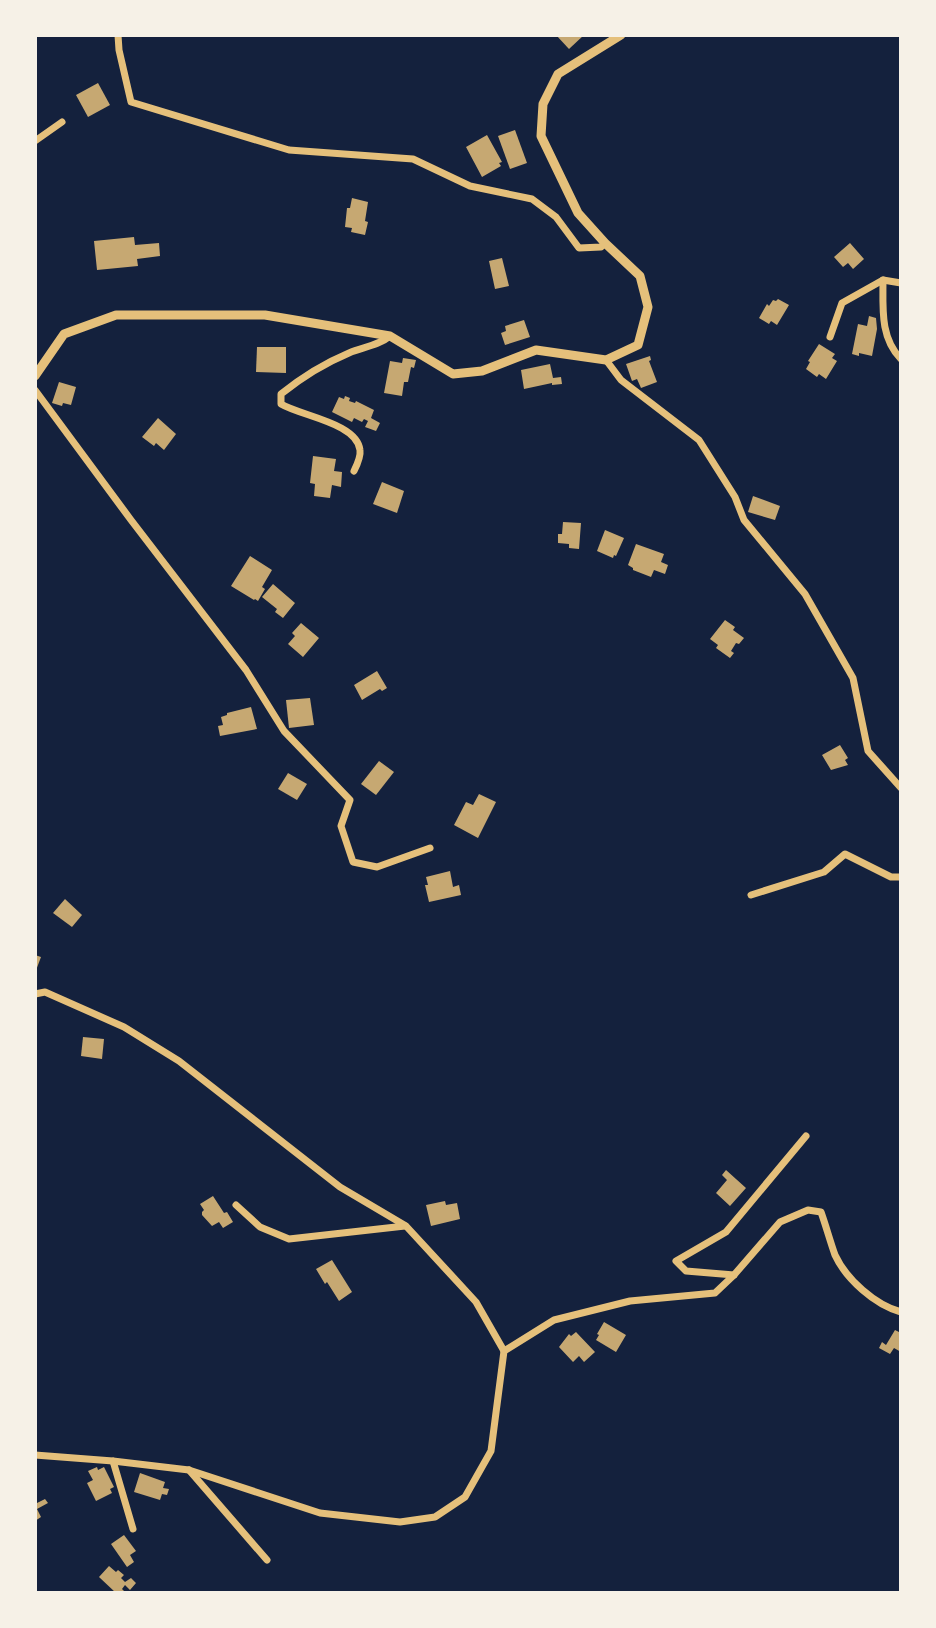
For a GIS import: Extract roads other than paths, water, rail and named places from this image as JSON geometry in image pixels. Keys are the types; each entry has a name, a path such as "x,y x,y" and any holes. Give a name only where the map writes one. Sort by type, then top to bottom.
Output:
{"street":[{"path":"118,35 131,102 289,150 413,159 470,186 533,199 556,217 579,248 601,247 605,243"},
{"path":"35,376 64,334 116,315 265,315 390,336 453,374 482,371 536,350 606,360 638,345 648,307 640,276 578,213 541,136 543,104 558,74 621,35"},
{"path":"35,141 62,122"},
{"path":"830,337 842,303 883,280 901,283"},
{"path":"883,280 883,324 893,351 901,359"},
{"path":"354,471 360,459 360,449 355,437 330,422 281,404 281,394 349,352 382,342 390,336"},
{"path":"606,360 621,380 699,440 735,497 744,520 805,594 853,678 868,751 901,788"},
{"path":"35,390 246,670 284,732 350,800 341,826 353,862 377,867 430,848"},
{"path":"751,895 824,872 845,854 891,877 901,877"},
{"path":"35,991 45,992 124,1027 179,1061 340,1187 406,1226 476,1302 503,1350 491,1451 465,1497 435,1517 400,1522 320,1513 189,1470 35,1455"},
{"path":"734,1275 686,1271 676,1261 726,1232 806,1136"},
{"path":"236,1205 260,1227 289,1239 406,1226"},
{"path":"503,1350 554,1320 630,1301 715,1293 780,1222 808,1210 821,1212 836,1257 859,1288 887,1308 901,1312"},
{"path":"113,1461 133,1529"},
{"path":"189,1470 267,1560"}]}
